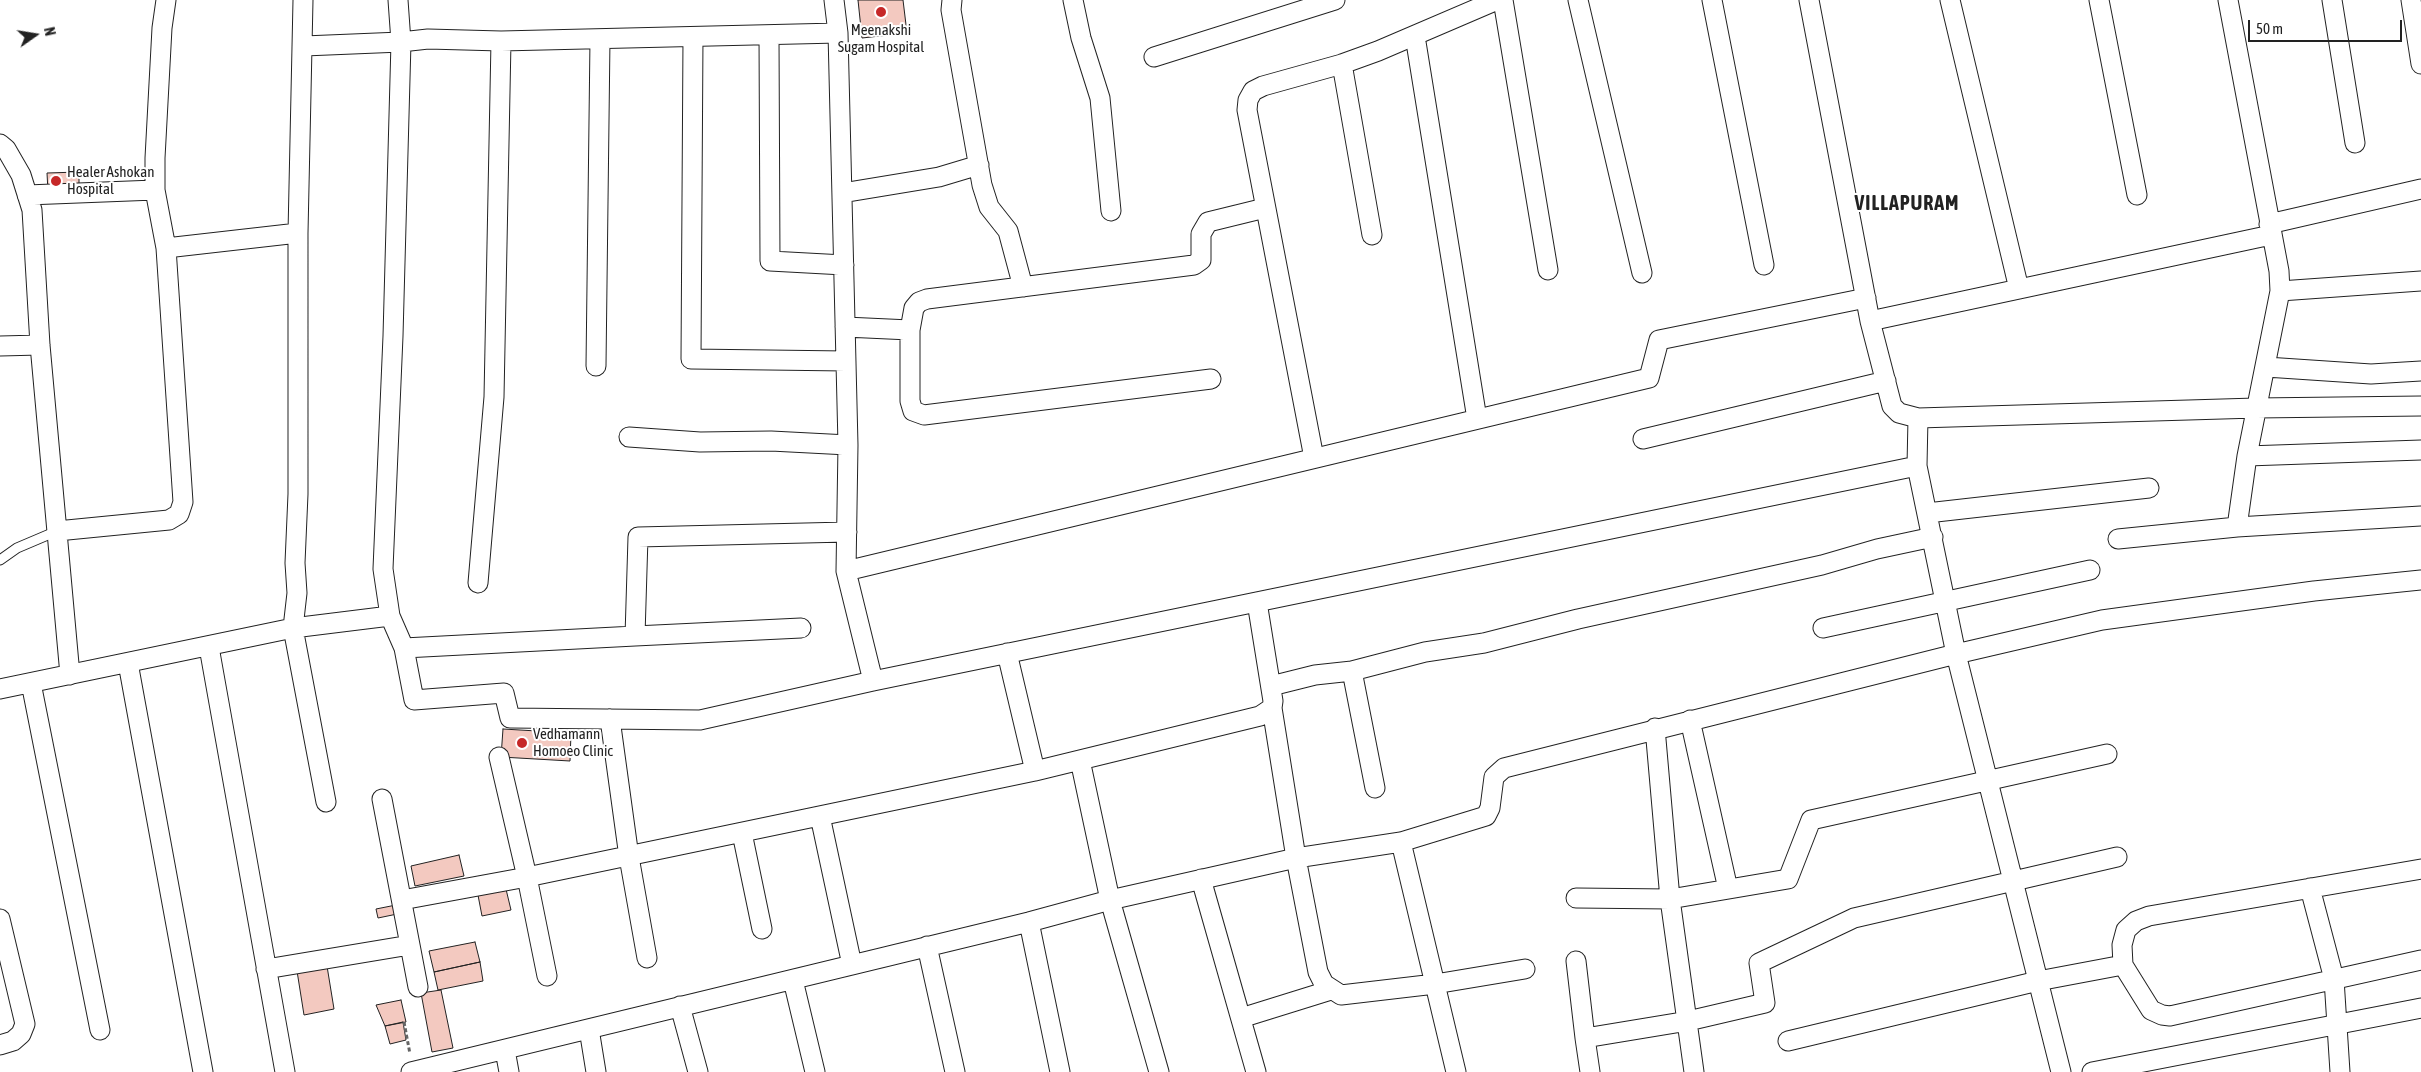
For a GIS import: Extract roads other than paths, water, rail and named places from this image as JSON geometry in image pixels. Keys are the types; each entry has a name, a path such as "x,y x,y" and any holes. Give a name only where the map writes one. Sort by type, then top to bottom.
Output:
{"street":[{"path":"57,531 169,520 179,514 183,490 166,248 155,190 162,28 166,0"},
{"path":"303,0 304,46 298,233 298,494 295,563 297,593 293,628 326,802"},
{"path":"398,0 400,42 393,336 384,575 390,616 404,648 414,700 504,693 510,718 700,720 1007,653 1917,466"},
{"path":"834,0 838,34 848,445 846,571 873,681"},
{"path":"952,0 951,10 979,165 989,207 1008,231 1023,287"},
{"path":"1073,0 1100,98 1111,211"},
{"path":"1154,57 1335,0"},
{"path":"1314,458 1265,208 1247,110 1248,100 1253,91 1263,86 1342,64 1415,36 1497,0"},
{"path":"1504,0 1548,270"},
{"path":"1578,0 1642,273"},
{"path":"1712,0 1764,265"},
{"path":"1809,0 1870,321 1892,406 1899,413 1918,418 2256,408 2421,406"},
{"path":"1950,0 2019,289"},
{"path":"2099,0 2137,194"},
{"path":"2228,0 2279,270 2280,291 2247,456 2236,527"},
{"path":"2332,0 2355,143"},
{"path":"2411,0 2421,64"},
{"path":"304,46 434,39 500,41 838,34"},
{"path":"769,35 770,261 844,265"},
{"path":"1415,36 1477,419"},
{"path":"693,37 691,359 846,361"},
{"path":"596,366 600,39"},
{"path":"478,583 494,397 500,41"},
{"path":"1342,64 1372,236"},
{"path":"0,144 6,149 21,175 32,210 40,345 70,675"},
{"path":"842,193 939,177 979,165"},
{"path":"1870,321 2019,289 2270,230 2421,189"},
{"path":"27,194 155,190"},
{"path":"1211,379 934,414 917,414 910,401 911,316 919,302 1194,265 1201,260 1200,234 1208,222 1265,208"},
{"path":"166,248 298,233"},
{"path":"2280,291 2421,281"},
{"path":"846,571 1649,378 1660,340 1866,298"},
{"path":"845,327 910,330"},
{"path":"0,346 40,345"},
{"path":"2266,367 2370,374 2421,371"},
{"path":"1642,439 1886,381"},
{"path":"1918,418 1917,466 1956,654 2061,1072"},
{"path":"629,437 700,442 771,441 848,445"},
{"path":"2247,456 2421,450"},
{"path":"1927,513 2148,488"},
{"path":"2118,539 2236,527 2421,516"},
{"path":"635,636 638,537 847,532"},
{"path":"1271,686 1315,675 1352,670 1425,652 1484,643 1578,619 1822,565 1878,548 1933,538"},
{"path":"1823,628 2090,570"},
{"path":"412,1072 1029,922 1110,900 1296,858 1401,842 1486,816 1490,808 1494,777 1504,768 1655,728 1956,654 2102,620 2314,591 2421,580"},
{"path":"1257,602 1296,858 1318,972 1324,984 1341,995 1435,984 1525,969"},
{"path":"0,690 293,628 390,616"},
{"path":"404,648 801,628"},
{"path":"209,647 285,1072"},
{"path":"1007,653 1035,771"},
{"path":"128,663 203,1072"},
{"path":"1352,670 1375,788"},
{"path":"31,683 100,1030"},
{"path":"402,900 527,878 1035,771 1260,716 1272,708"},
{"path":"610,719 628,856 647,958"},
{"path":"1690,720 1728,889"},
{"path":"1655,728 1670,899 1694,1072"},
{"path":"1576,898 1670,899 1788,879 1811,820 2107,754"},
{"path":"499,757 527,878 546,976"},
{"path":"1080,760 1110,900 1159,1072"},
{"path":"382,799 418,987"},
{"path":"820,816 852,965"},
{"path":"742,833 762,929"},
{"path":"1401,842 1456,1072"},
{"path":"1585,1038 1688,1021 1764,1003 1759,963 1854,918 2117,857"},
{"path":"2421,868 2149,916 2136,920 2126,930 2122,945 2123,965 2151,1010 2170,1016 2421,960"},
{"path":"1200,880 1256,1072"},
{"path":"2310,888 2334,979 2340,1072"},
{"path":"0,919 25,1024 21,1034 13,1041 0,1045"},
{"path":"1029,922 1060,1072"},
{"path":"266,970 410,945"},
{"path":"927,946 956,1072"},
{"path":"1576,962 1590,1072"},
{"path":"1788,1041 2038,982 2123,965"},
{"path":"793,980 815,1072"},
{"path":"1241,1018 1331,990"},
{"path":"680,1006 698,1072"},
{"path":"2092,1072 2421,1008"},
{"path":"589,1029 596,1072"},
{"path":"505,1050 509,1072"}],"lane":[{"path":"0,560 17,548 57,531"}],"place":[{"name":"Meenakshi Sugam Hospital","path":"881,12"},
{"name":"Healer Ashokan Hospital","path":"56,181"},
{"name":"Vedhamann Homoeo Clinic","path":"522,743"}],"district":[{"name":"VILLAPURAM","path":"1907,204"}]}
